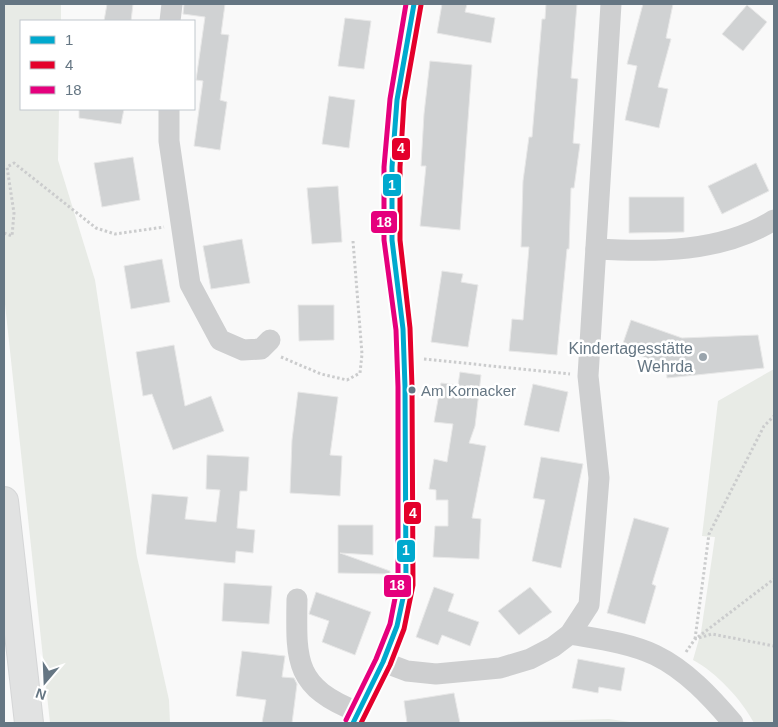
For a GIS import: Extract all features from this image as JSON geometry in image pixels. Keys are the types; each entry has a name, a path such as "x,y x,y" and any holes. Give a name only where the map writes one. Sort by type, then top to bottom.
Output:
{"main road":[{"path":"4,501 29,723"}],"street":[{"path":"170,20 172,4"},
{"path":"297,598 297,640 302,668 313,687 356,717 383,662 397,626 406,584 404,356 403,329 392,240 392,167 397,100 414,4"},
{"path":"383,662 407,671 436,674 500,668 530,659 553,647 570,634 588,605 599,478 588,376 604,84 611,4"},
{"path":"169,110 169,141 190,284 220,340 243,350 266,345"},
{"path":"596,248 647,252 694,248 733,240 774,220"},
{"path":"570,634 628,645 655,655 674,666 715,701 733,723"}],"path":[{"path":"4,233 12,236 14,213 7,167 14,163 96,228 115,234 182,224"},
{"path":"266,345 321,374 346,380 360,373 362,354 353,241"},
{"path":"404,356 588,376"},
{"path":"695,639 709,534 764,426 774,416"},
{"path":"674,666 695,639 774,579"},
{"path":"695,639 712,634 774,646"}],"shaded area":[{"path":"4,4 61,4 61,20 20,20 20,110 59,110 58,160 95,280 137,557 169,700 170,723 50,723 4,295"},
{"path":"774,369 774,723 754,723 743,705 728,687 702,665 693,660 701,632 715,537 702,536 718,401"},
{"path":"609,719 637,723 494,723 497,722"}],"building":[{"path":"107,4 133,4 131,20 104,20"},
{"path":"184,4 225,4 221,34 229,35 220,100 227,102 220,150 194,146 203,81 196,80 205,17 183,14"},
{"path":"442,4 467,4 465,12 495,18 491,43 437,33"},
{"path":"546,4 577,4 571,78 578,79 573,143 580,144 574,188 571,188 569,249 567,249 557,355 509,351 512,319 523,320 529,247 521,247 523,181 529,137 532,137 542,19 545,19"},
{"path":"643,4 673,4 666,38 671,39 658,87 668,89 659,128 625,120 637,66 627,64"},
{"path":"747,5 767,22 743,51 722,34"},
{"path":"345,18 371,21 364,69 338,66"},
{"path":"430,61 472,65 460,230 420,226 426,166 421,166 424,114"},
{"path":"329,96 355,100 349,148 322,144"},
{"path":"79,110 124,110 121,124 79,118"},
{"path":"133,157 140,200 102,207 94,163"},
{"path":"756,163 769,191 722,214 708,186"},
{"path":"338,186 342,242 312,244 307,188"},
{"path":"629,197 684,197 684,232 629,233"},
{"path":"242,239 250,283 211,289 203,246"},
{"path":"162,259 170,302 131,309 124,266"},
{"path":"442,271 463,274 461,282 478,285 468,347 431,342"},
{"path":"298,305 334,305 334,340 299,341"},
{"name":"Kindertagesstätte Wehrda","path":"631,320 682,338 758,335 764,368 667,378 666,365 621,349"},
{"path":"174,345 185,406 211,396 224,431 173,450 152,394 143,396 136,352"},
{"path":"460,372 481,375 475,426 469,443 486,446 472,518 481,519 479,559 433,557 435,526 448,526 448,500 436,500 436,490 429,489 434,459 447,462 453,424 434,422 441,383 458,385"},
{"path":"533,384 568,392 559,432 524,425"},
{"path":"298,392 338,397 330,455 342,456 340,496 290,493 292,440"},
{"path":"207,455 249,457 247,491 240,491 237,528 255,530 253,553 236,551 235,563 146,554 152,494 188,497 185,519 216,522 220,490 206,489"},
{"path":"541,457 583,464 561,568 532,561 545,500 533,498"},
{"path":"634,518 669,528 652,584 656,586 645,624 607,613"},
{"path":"338,525 373,525 373,555 340,553 390,571 390,574 338,573"},
{"path":"224,583 272,586 269,624 222,621"},
{"path":"434,587 454,594 448,611 479,622 470,646 442,635 438,645 416,637"},
{"path":"530,587 552,612 519,635 498,611"},
{"path":"316,592 371,612 355,655 322,642 329,621 309,614"},
{"path":"242,651 285,656 282,677 294,678 297,684 292,723 262,723 266,700 236,696"},
{"path":"578,659 625,668 621,691 599,687 598,693 572,688"},
{"path":"454,693 460,723 407,723 404,701"}],"transit line":[{"name":"18","path":"346,720 376,659 390,624 398,583 398,387 396,330 384,240 384,167 390,99 406,4"},
{"name":"1","path":"353,723 383,662 397,626 406,584 405,387 403,329 392,240 392,167 397,100 414,4"},
{"name":"4","path":"361,723 390,665 404,629 413,585 412,387 410,328 400,240 400,167 404,101 421,5"}],"place":[{"name":"Kindertagesstätte Wehrda","path":"703,357"},
{"name":"Am Kornacker","path":"412,390"}]}
